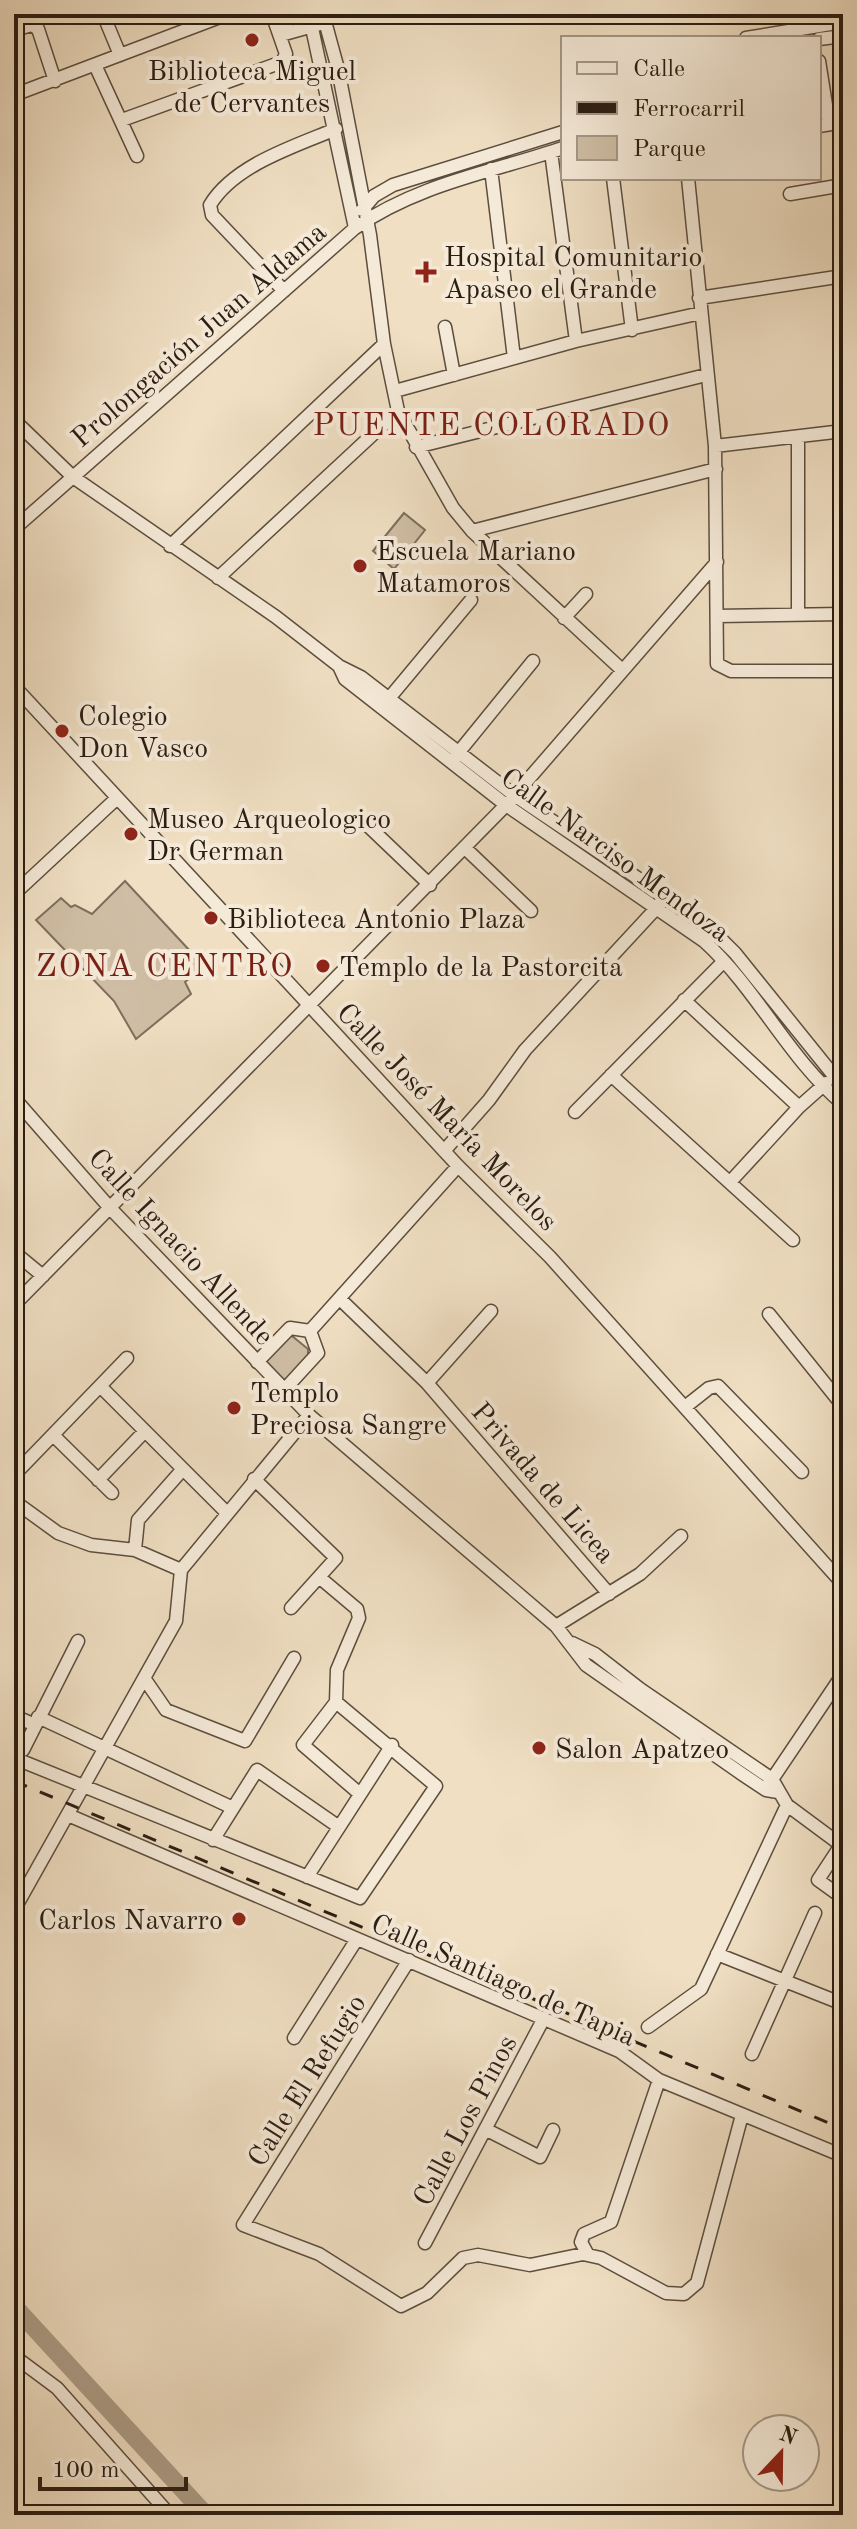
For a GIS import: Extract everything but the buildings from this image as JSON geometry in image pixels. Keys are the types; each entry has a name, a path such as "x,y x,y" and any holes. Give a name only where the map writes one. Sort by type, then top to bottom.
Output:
{"street":[{"path":"103,14 120,55"},
{"path":"14,95 228,14"},
{"path":"122,120 278,64 286,54 276,25 315,18"},
{"path":"315,18 355,228 370,235"},
{"path":"315,18 338,69 365,205 384,344 398,411 453,508 472,531 621,669"},
{"path":"758,36 843,22"},
{"path":"14,30 36,26 55,81"},
{"path":"821,39 843,36"},
{"path":"95,65 137,156"},
{"path":"821,87 824,125 843,122"},
{"path":"284,291 212,215 210,205 226,184 336,129"},
{"path":"365,205 393,185 561,133"},
{"path":"557,150 576,341"},
{"name":"Prolongación Juan Aldama","path":"14,529 355,228 423,191 557,150"},
{"path":"491,169 514,358"},
{"path":"613,180 632,330"},
{"path":"688,180 715,446 716,659 721,669 843,671"},
{"path":"790,194 843,185"},
{"name":"Prolongación Juan Aldama","path":"355,228 365,205"},
{"path":"699,298 843,276"},
{"path":"395,391 576,341 701,313"},
{"path":"445,327 454,375"},
{"path":"170,546 384,344"},
{"path":"416,447 706,375"},
{"path":"218,578 398,411"},
{"name":"Calle Narciso Mendoza","path":"14,420 73,477 339,666 389,698 458,753 510,800 658,907 724,961 827,1082 843,1087"},
{"path":"715,446 843,431"},
{"path":"798,437 798,615"},
{"path":"472,531 716,469"},
{"path":"14,1305 430,885 510,800 717,562"},
{"path":"564,618 586,594"},
{"path":"379,707 471,600"},
{"path":"717,616 843,614"},
{"path":"450,764 533,661"},
{"name":"Calle Narciso Mendoza","path":"339,666 345,679 450,764 667,896 706,924 735,953 843,1104"},
{"name":"Calle José María Morelos","path":"16,692 458,1166 550,1257 843,1584"},
{"path":"14,894 116,799"},
{"path":"362,820 430,885"},
{"path":"465,848 531,911"},
{"path":"444,1151 489,1100 525,1050 667,896"},
{"path":"575,1112 724,961"},
{"path":"684,1000 799,1107"},
{"path":"611,1075 793,1240"},
{"path":"731,1181 799,1107 827,1082"},
{"name":"Calle Ignacio Allende","path":"14,1098 110,1208 309,1415 556,1626 586,1665 632,1701 772,1787 787,1805 841,1845 818,1880 843,1898"},
{"path":"310,1331 458,1166"},
{"path":"14,1252 43,1276"},
{"name":"Privada de Licea","path":"341,1300 427,1383 609,1594"},
{"path":"427,1383 491,1311"},
{"path":"769,1314 843,1406"},
{"path":"257,1362 290,1328 310,1331"},
{"path":"285,1389 318,1353 310,1331"},
{"path":"14,1475 127,1358"},
{"path":"100,1386 226,1512"},
{"path":"685,1407 709,1388 718,1386 802,1472"},
{"path":"14,1910 176,1621 181,1570 309,1415"},
{"path":"98,1480 145,1431"},
{"path":"53,1435 112,1493"},
{"path":"135,1550 138,1520 183,1469"},
{"path":"254,1479 336,1558 291,1608"},
{"path":"14,1501 58,1533 91,1545 135,1550 181,1570"},
{"path":"556,1626 640,1574 681,1536"},
{"path":"319,1577 357,1609 359,1618 337,1670 336,1702 303,1745 360,1794"},
{"path":"78,1641 18,1754 213,1840 360,1898 436,1786 392,1745 336,1702"},
{"path":"144,1678 166,1710 245,1741 294,1658"},
{"path":"772,1787 843,1674"},
{"path":"14,1716 36,1720 106,1748 233,1808"},
{"path":"307,1877 392,1745"},
{"path":"213,1840 257,1770 339,1827"},
{"path":"648,2027 701,1989 787,1805"},
{"name":"Calle Santiago de Tapia","path":"68,1815 188,1869 544,2018 619,2051 659,2080 843,2156"},
{"path":"752,2054 815,1913"},
{"path":"294,2038 357,1939"},
{"path":"717,1954 843,2004"},
{"name":"Calle El Refugio","path":"409,1960 243,2225 319,2254 401,2306 427,2293 463,2258 478,2255 530,2265 588,2255"},
{"name":"Calle Los Pinos","path":"425,2243 544,2018"},
{"path":"659,2080 620,2203 611,2222 584,2234 581,2242 588,2255 601,2258 666,2293 684,2294 697,2283 742,2115"},
{"path":"487,2130 540,2157 553,2130"},
{"path":"14,2356 57,2388 170,2515"}],"green space":[{"path":"404,513 425,530 394,569 373,551"},
{"path":"125,881 204,966 185,982 191,994 136,1039 114,1001 36,920 61,898 71,907 75,905 92,914"},
{"path":"285,1336 292,1336 308,1349 308,1355 286,1380 279,1380 265,1364"}],"waterway":[{"path":"14,2306 206,2515"}],"railway":[{"path":"14,1781 843,2129"}],"place":[{"name":"Biblioteca Miguel de Cervantes","path":"252,40"},
{"name":"Hospital Comunitario Apaseo el Grande","path":"426,272"},
{"name":"Escuela Mariano Matamoros","path":"360,566"},
{"name":"Colegio Don Vasco","path":"62,731"},
{"name":"Museo Arqueologico Dr German","path":"131,834"},
{"name":"Biblioteca Antonio Plaza","path":"211,918"},
{"name":"Templo de la Pastorcita","path":"323,966"},
{"name":"Templo Preciosa Sangre","path":"234,1408"},
{"name":"Salon Apatzeo","path":"539,1748"},
{"name":"Carlos Navarro","path":"239,1919"}],"district":[{"name":"PUENTE COLORADO","path":"492,424"},
{"name":"ZONA CENTRO","path":"165,965"}]}
